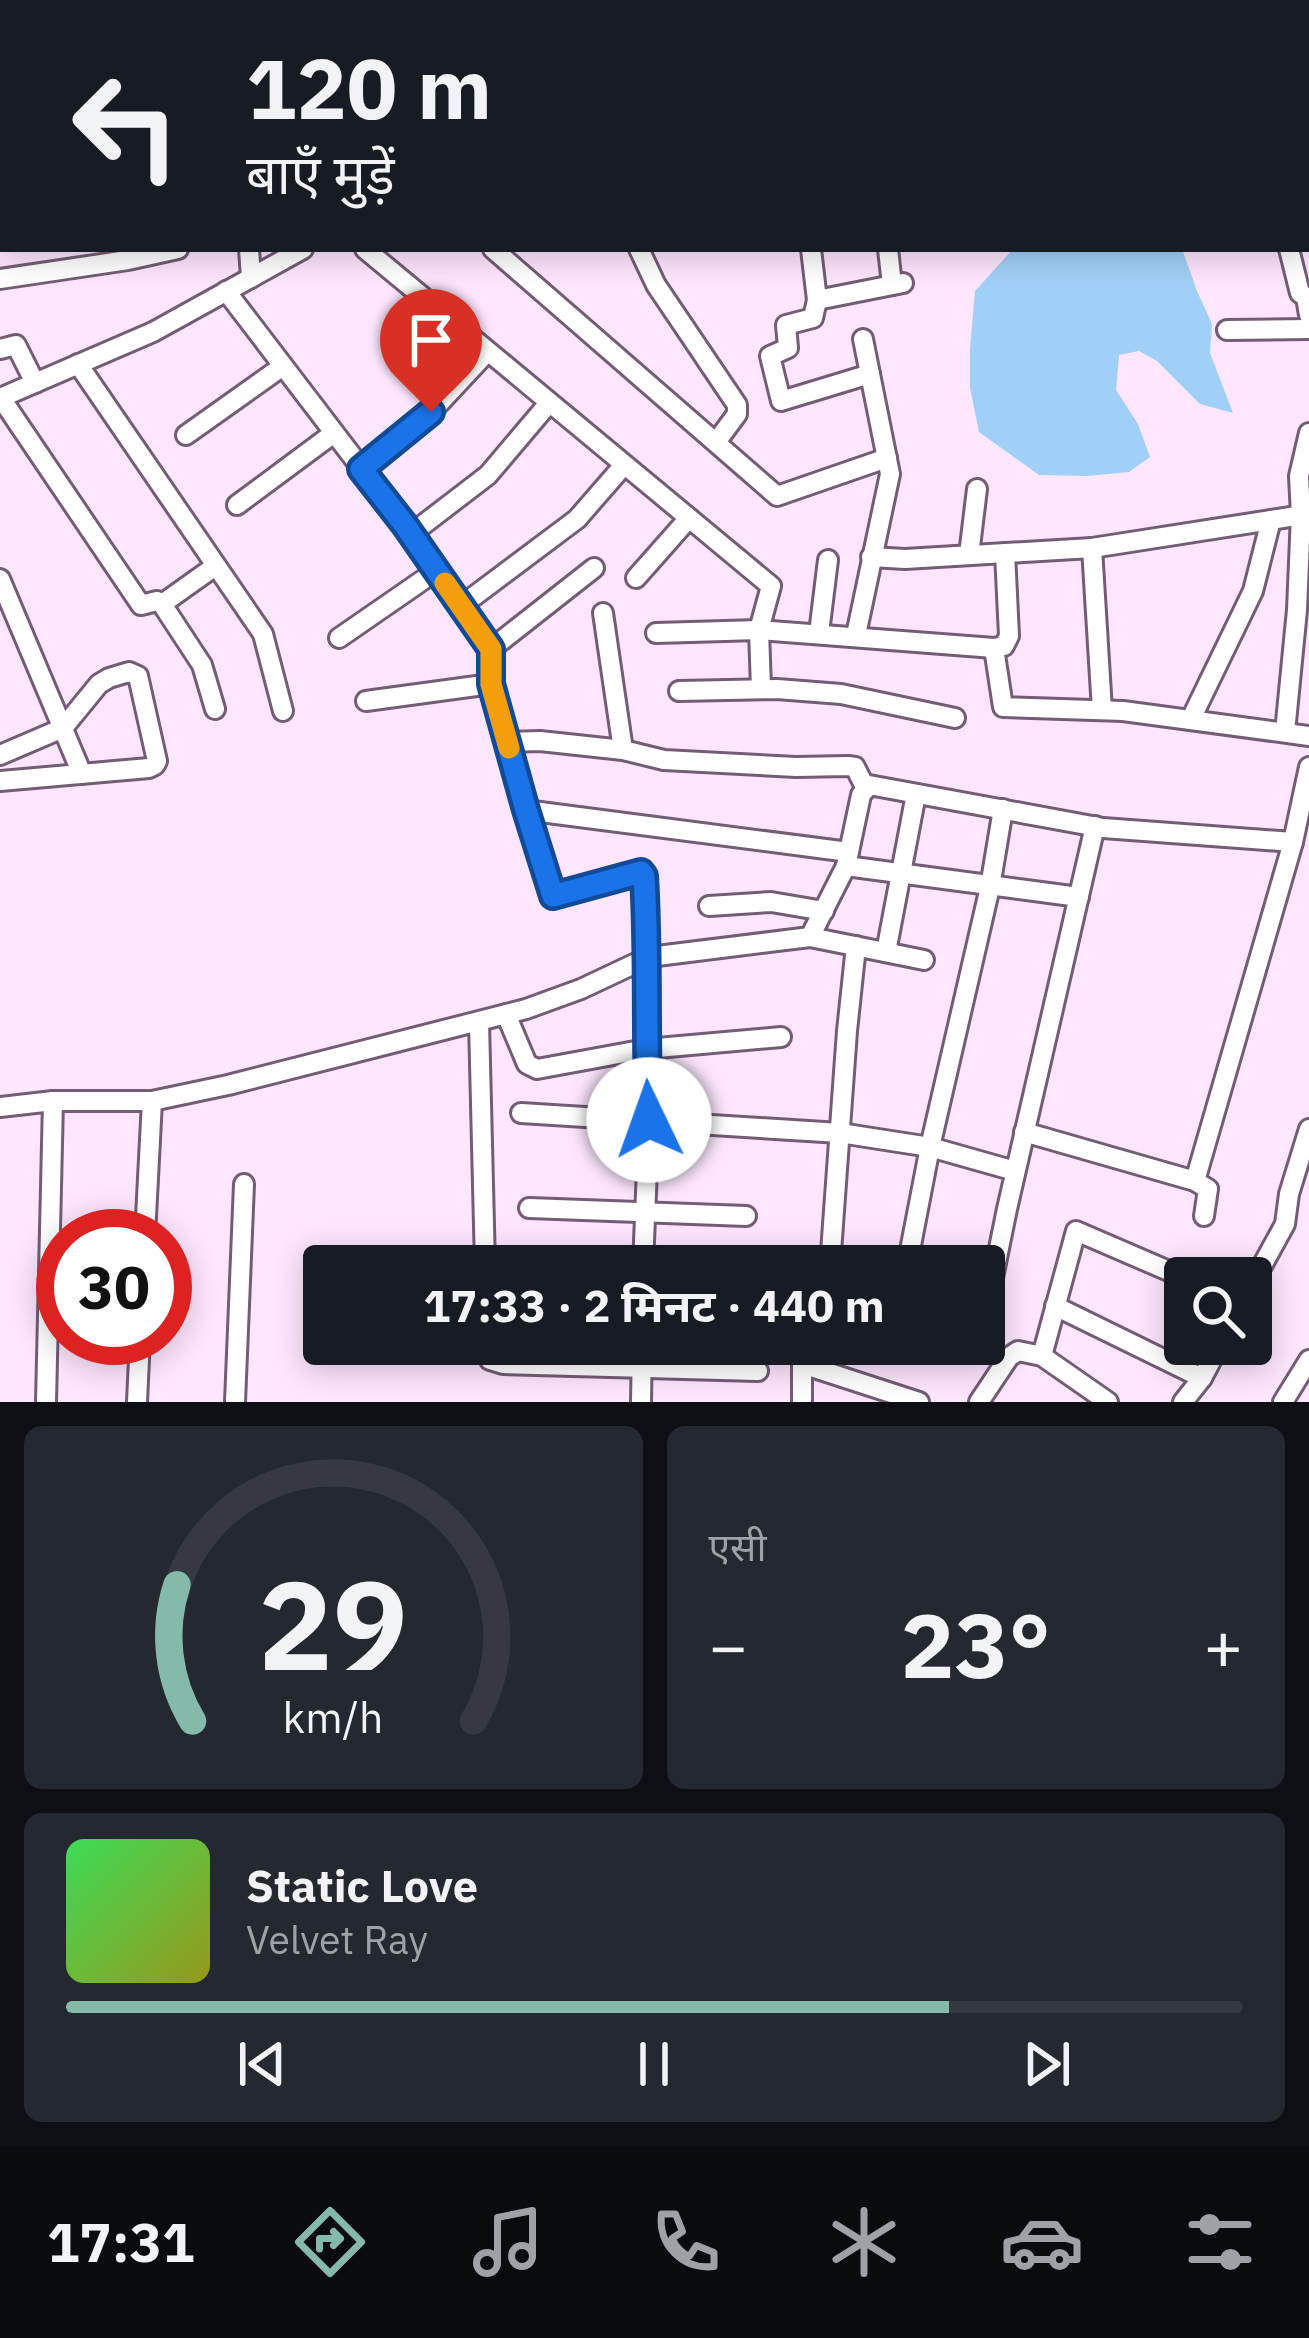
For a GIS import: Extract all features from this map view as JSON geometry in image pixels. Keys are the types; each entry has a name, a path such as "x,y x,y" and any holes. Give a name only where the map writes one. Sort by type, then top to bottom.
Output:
{"street":[{"path":"0,279 164,252"},
{"path":"249,252 251,278"},
{"path":"215,709 202,665 162,604 140,605 0,398 153,332 298,252"},
{"path":"369,252 771,586 759,629 761,689"},
{"path":"504,252 777,496 887,458"},
{"path":"640,252 656,285 735,401 737,415 717,441"},
{"path":"811,252 818,299 813,318 786,325 788,348 770,356 782,401 870,374"},
{"path":"818,299 898,284 889,252"},
{"path":"1290,252 1309,315"},
{"path":"226,291 411,534 491,649 491,684 553,896 641,872 644,876 649,1120 644,1245"},
{"path":"1227,330 1309,329"},
{"path":"856,635 890,474 862,339"},
{"path":"0,349 16,345 35,383"},
{"path":"361,469 431,412 487,352"},
{"path":"78,364 263,634 283,711"},
{"path":"186,435 283,366"},
{"path":"411,534 488,475 549,403"},
{"path":"237,505 334,433"},
{"path":"1285,732 1303,611 1305,515 1299,476 1309,433"},
{"path":"460,606 578,519 624,465"},
{"path":"969,555 977,489"},
{"path":"871,557 905,560 1092,548 1305,515"},
{"path":"636,578 689,518"},
{"path":"1191,719 1248,604 1271,520"},
{"path":"1092,548 1102,710"},
{"path":"656,633 759,629 1004,646 1009,636 1006,553"},
{"path":"819,633 828,560"},
{"path":"162,604 214,567"},
{"path":"491,649 594,568"},
{"path":"339,638 436,571"},
{"path":"0,579 82,774"},
{"path":"604,614 623,750"},
{"path":"994,648 1003,707 1102,710 1309,736"},
{"path":"0,755 63,728 103,681 128,672 138,676 157,763 148,768 0,782"},
{"path":"366,701 491,684"},
{"path":"679,691 842,694 955,718"},
{"path":"507,742 623,750 664,760 848,766 855,767 866,789"},
{"path":"1196,1180 1293,842 1309,767"},
{"path":"810,938 847,859 861,795 869,785 1095,826 1293,842"},
{"path":"886,952 916,794"},
{"path":"911,1245 1003,809"},
{"path":"526,810 847,859 900,874 1078,897"},
{"path":"1000,1245 1095,826"},
{"path":"709,905 771,902 824,910"},
{"path":"0,1106 152,1101 228,1085 506,1014 581,989 649,957 810,938 924,960"},
{"path":"832,1245 856,946"},
{"path":"506,1014 531,1067 646,1049 782,1037"},
{"path":"479,1022 484,1245"},
{"path":"46,1402 53,1101"},
{"path":"146,1209 152,1101"},
{"path":"521,1113 840,1133 930,1147 1015,1172"},
{"path":"1024,1132 1196,1180 1208,1189 1204,1216"},
{"path":"1267,1257 1285,1224 1308,1136"},
{"path":"236,1402 244,1184"},
{"path":"1287,1204 1309,1202"},
{"path":"1287,1204 1309,1223"},
{"path":"529,1208 746,1216"},
{"path":"1042,1355 1076,1231 1164,1270"},
{"path":"1055,1306 1202,1378"},
{"path":"980,1402 1018,1351 1042,1355 1082,1395 1108,1402"},
{"path":"1283,1402 1309,1360"},
{"path":"802,1402 802,1364 884,1396 920,1402"},
{"path":"137,1402 139,1365"},
{"path":"554,1365 758,1371"},
{"path":"1183,1402 1209,1365"},
{"path":"641,1368 641,1402"}],"water":[{"path":"1010,252 1183,252 1212,324 1210,353 1233,413 1200,404 1157,361 1139,351 1119,355 1116,390 1138,424 1150,457 1129,472 1039,475 979,432 970,388 975,291"}],"slow traffic":[{"path":"445,583 491,649 491,684 509,748"}],"route":[{"path":"431,412 361,469 491,649 491,684 553,896 641,872 644,876 649,1120"}]}
